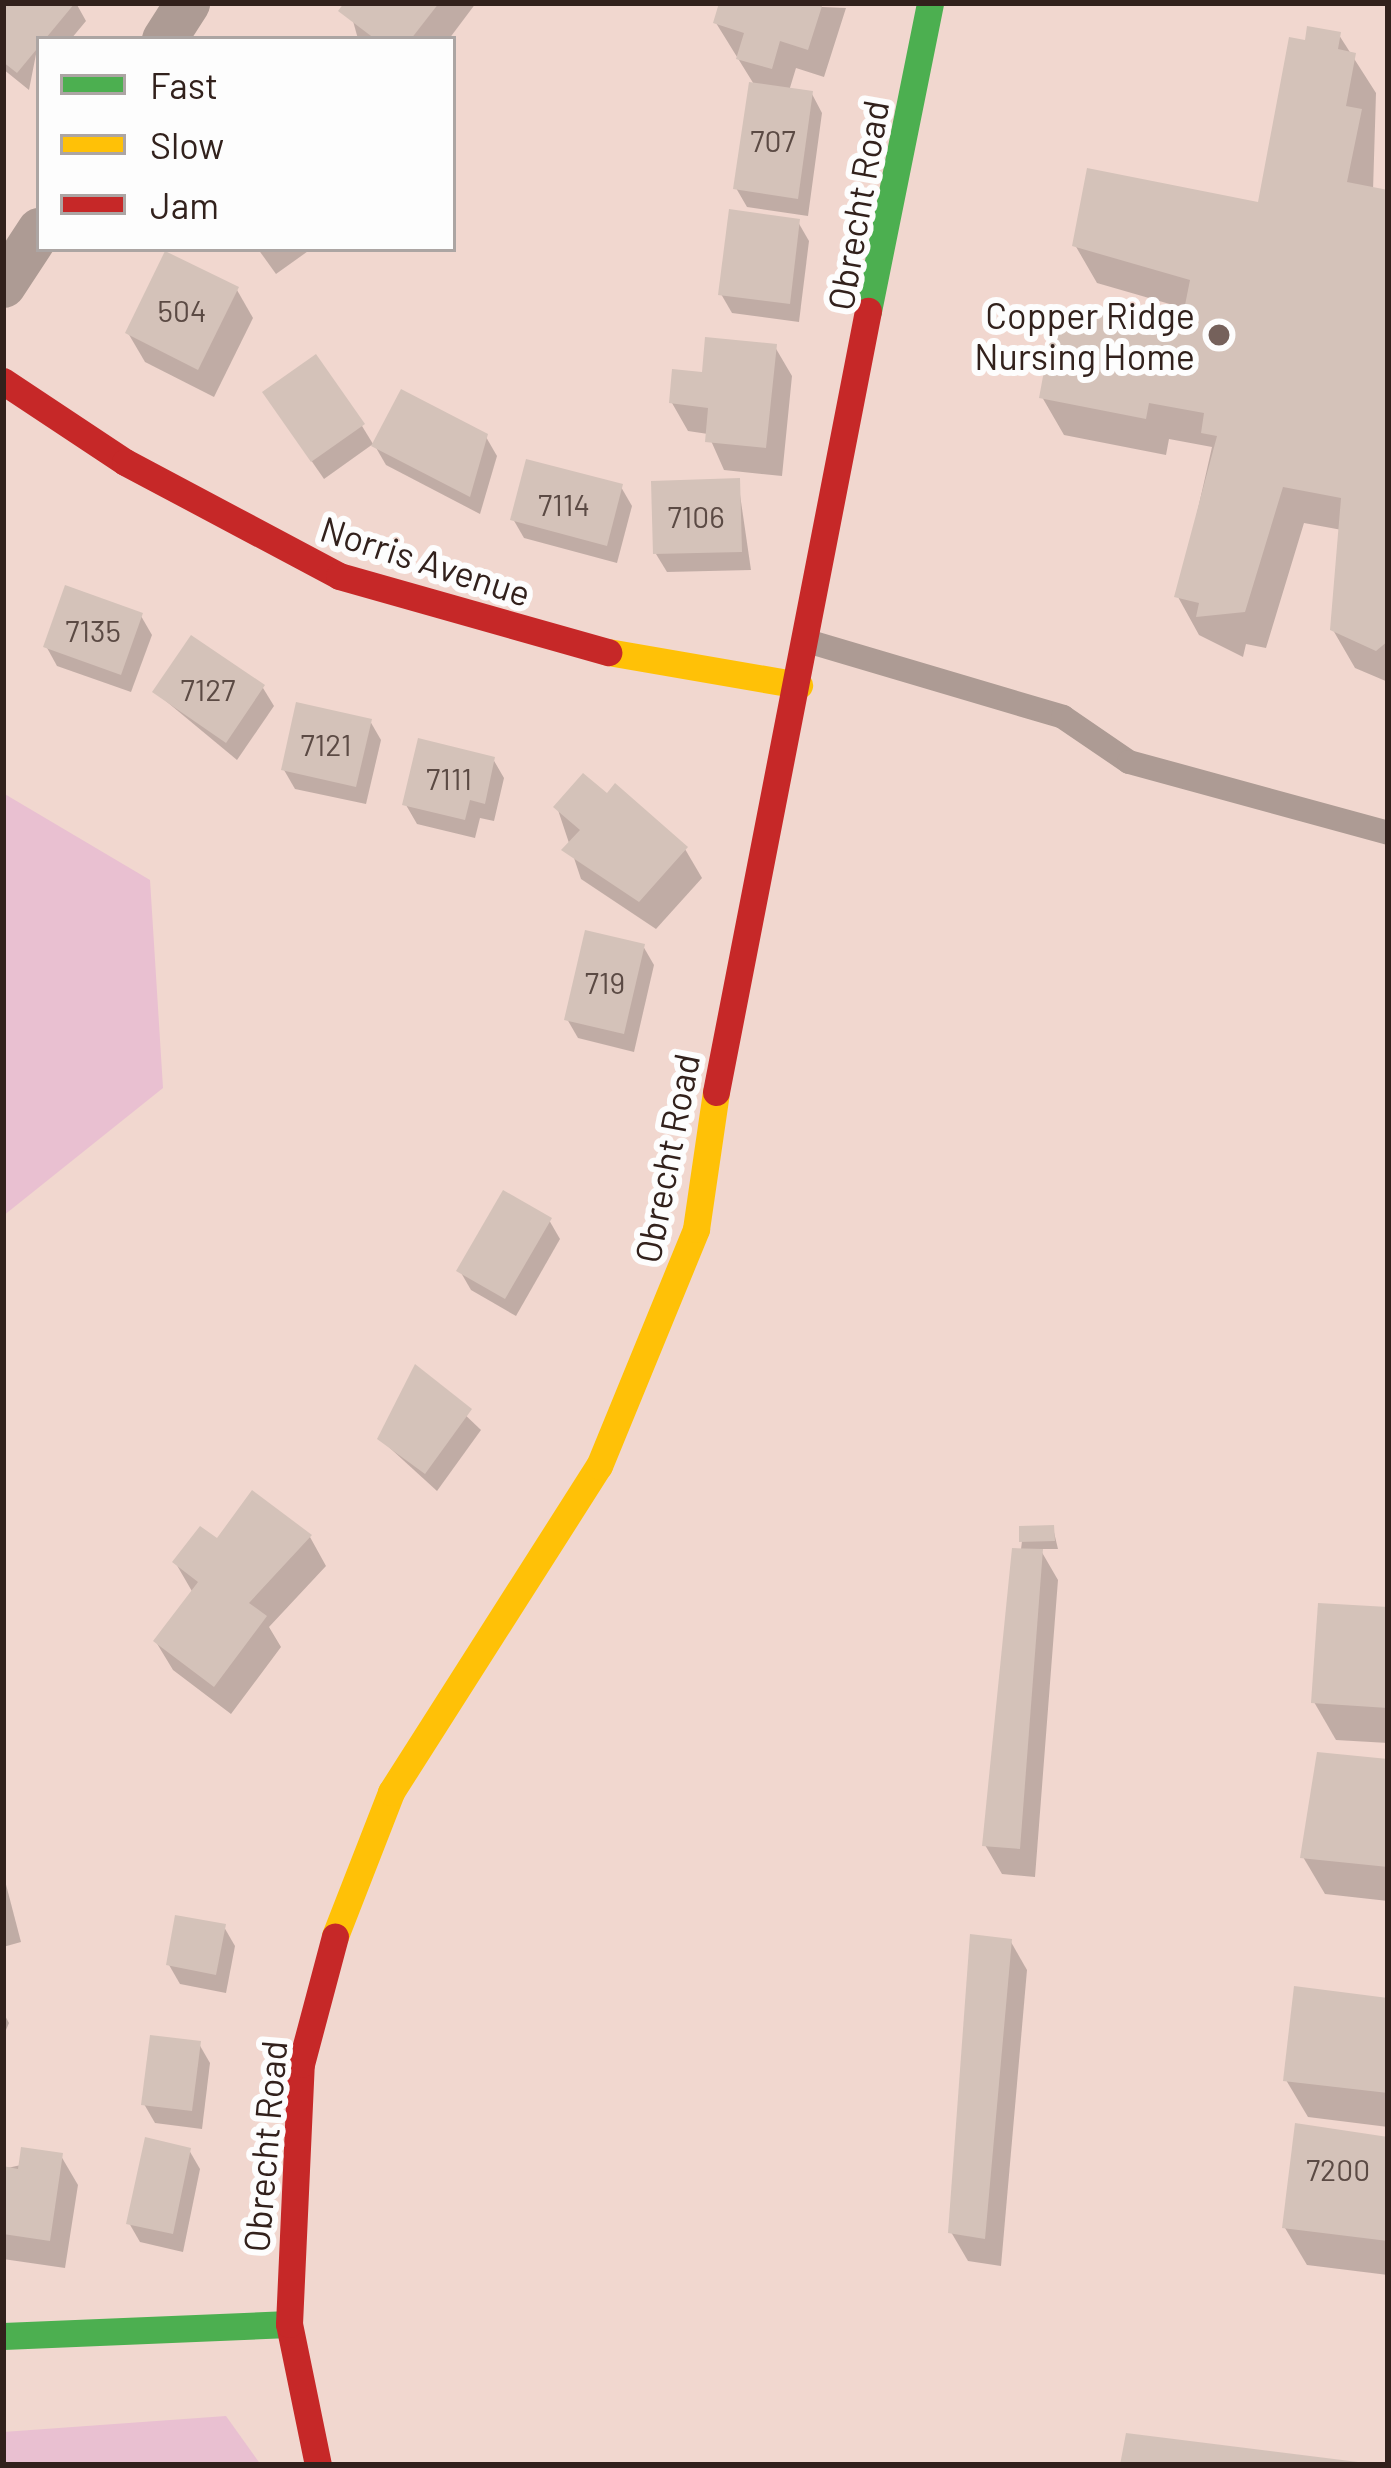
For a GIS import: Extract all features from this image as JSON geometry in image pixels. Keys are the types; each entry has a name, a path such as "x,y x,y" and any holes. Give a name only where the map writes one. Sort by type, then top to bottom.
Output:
{"street":[{"path":"166,36 187,3"},
{"name":"Obrecht Road","path":"318,2465 289,2324 299,2084 326,1959 391,1792 599,1466 679,1286 930,3"},
{"path":"3,285 36,235"},
{"name":"Norris Avenue","path":"3,381 144,473 339,576 623,656 799,685"},
{"path":"3,2336 289,2324"}],"lane":[{"path":"807,641 1063,717 1129,763 1388,833"}],"shaded area":[{"path":"3,793 150,880 163,1088 3,1216"},
{"path":"226,2416 261,2465 3,2465 3,2432"}],"building":[{"path":"3,3 75,3 48,36 36,36 36,50 17,73 3,62"},
{"path":"344,3 439,3 413,36 371,36 338,11"},
{"path":"719,3 823,3 808,50 780,41 772,69 736,59 744,33 713,23"},
{"name":"Copper Ridge Nursing Home","path":"1307,26 1341,32 1338,49 1356,53 1346,106 1362,109 1347,182 1388,190 1388,641 1376,651 1330,630 1341,498 1283,487 1245,612 1196,617 1199,603 1174,597 1217,436 1201,433 1204,413 1149,403 1146,419 1039,398 1056,306 1180,330 1190,280 1072,246 1087,168 1258,202 1289,37 1305,40"},
{"path":"749,82 813,91 798,199 733,189"},
{"path":"729,209 800,219 790,304 718,295"},
{"path":"165,252 239,287 198,370 125,333"},
{"path":"705,337 777,344 766,448 705,442 708,408 669,403 672,369 702,372"},
{"path":"316,354 365,424 311,462 262,392"},
{"path":"401,389 488,434 470,497 371,446"},
{"path":"526,459 623,484 607,546 510,520"},
{"path":"740,478 742,552 653,554 651,481"},
{"path":"65,585 143,613 121,675 43,647"},
{"path":"191,635 265,685 226,743 152,692"},
{"path":"296,702 372,719 356,787 281,770"},
{"path":"418,738 495,757 485,804 470,800 465,820 402,805"},
{"path":"583,773 607,793 615,783 688,847 639,902 561,850 580,830 553,807"},
{"path":"585,930 645,944 624,1034 564,1020"},
{"path":"503,1190 552,1218 505,1299 456,1271"},
{"path":"415,1364 472,1409 425,1474 377,1439"},
{"path":"252,1490 312,1535 249,1603 267,1616 214,1687 153,1641 198,1582 172,1562 200,1526 217,1538"},
{"path":"1054,1525 1055,1541 1019,1542 1019,1526"},
{"path":"1012,1548 1043,1549 1020,1849 982,1846"},
{"path":"1318,1603 1388,1607 1388,1708 1311,1703"},
{"path":"1317,1752 1388,1759 1388,1867 1300,1858"},
{"path":"175,1915 226,1924 216,1975 166,1965"},
{"path":"970,1934 1012,1939 985,2239 948,2233"},
{"path":"1294,1986 1388,1998 1388,2093 1283,2081"},
{"path":"150,2035 201,2041 192,2111 141,2105"},
{"path":"1295,2123 1388,2137 1388,2241 1282,2228"},
{"path":"145,2137 191,2148 173,2234 126,2224"},
{"path":"21,2147 63,2153 50,2241 3,2234 3,2166 18,2169"},
{"path":"1126,2433 1358,2462 1358,2465 1120,2465"}],"traffic: fast":[{"path":"868,311 930,3"},
{"path":"3,2336 289,2324"}],"traffic: slow":[{"path":"608,652 799,685"},
{"path":"335,1936 391,1792 599,1466 696,1229 716,1092"}],"traffic: jam":[{"path":"716,1092 868,311"},
{"path":"3,381 125,462 339,576 608,652"},
{"path":"318,2465 289,2324 301,2064 335,1936"}],"place":[{"name":"Copper Ridge Nursing Home","path":"1219,335"}]}
